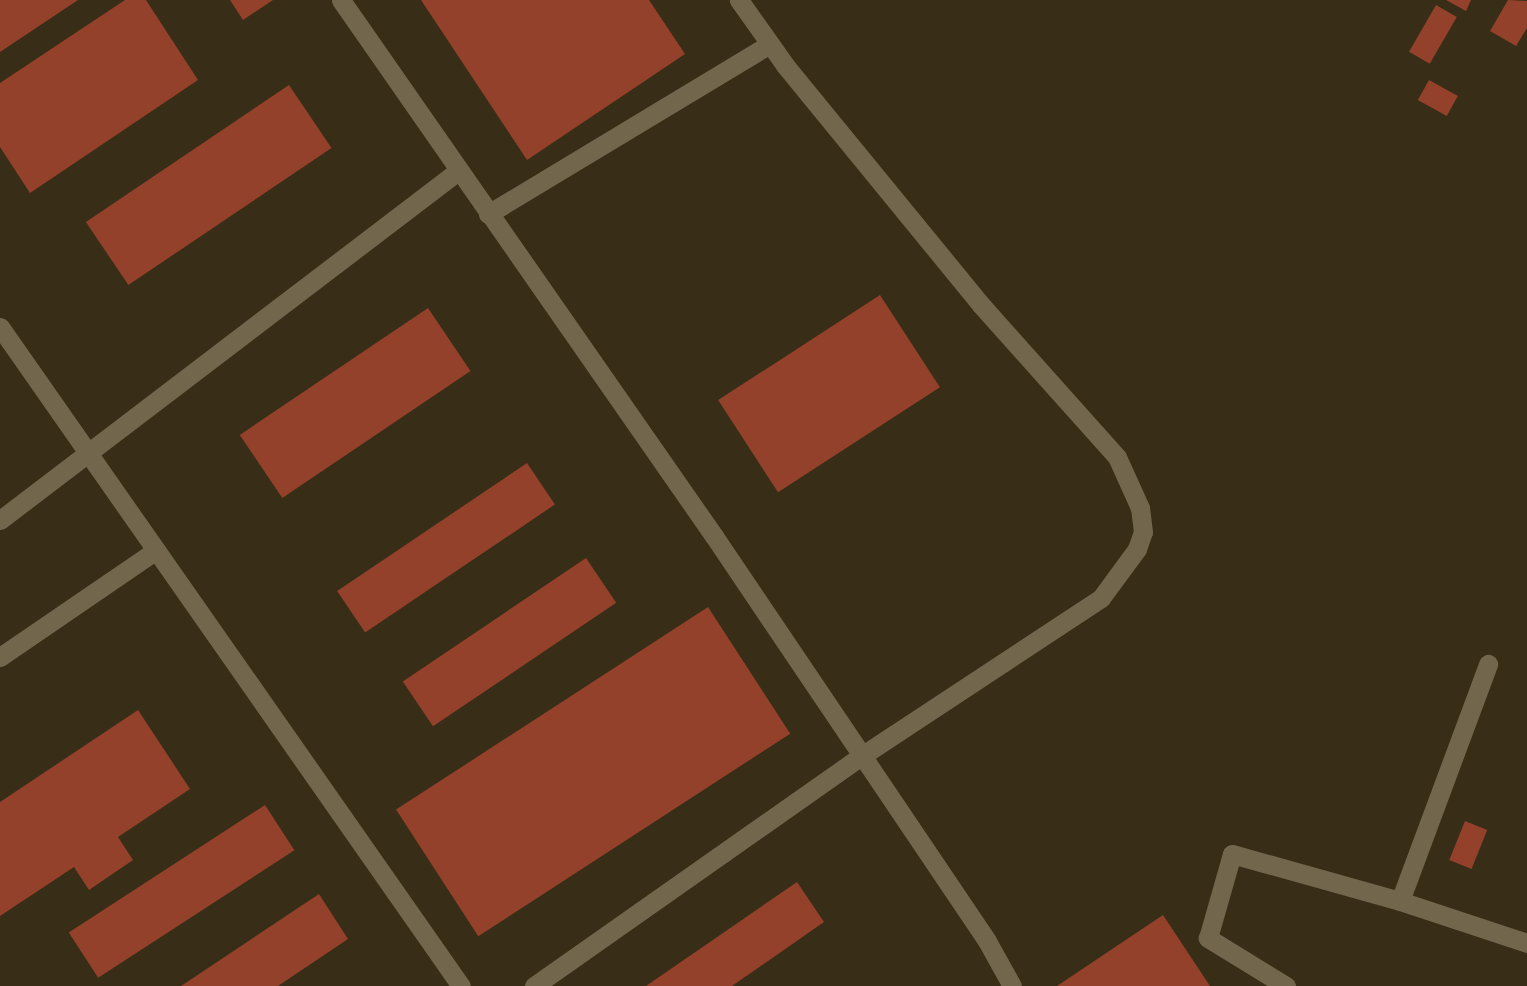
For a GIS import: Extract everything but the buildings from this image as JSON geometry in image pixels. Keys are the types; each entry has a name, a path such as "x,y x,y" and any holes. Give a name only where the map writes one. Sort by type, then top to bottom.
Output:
{"street":[{"path":"341,0 863,755 1004,983"},
{"path":"534,986 863,755 1101,598 1137,549 1143,532 1140,508 1117,457 982,306 770,44 739,0"},
{"path":"488,214 770,44"},
{"path":"0,520 458,171"},
{"path":"0,327 461,986"},
{"path":"0,657 156,550"},
{"path":"1400,901 1488,664"},
{"path":"1286,986 1208,938 1232,854 1400,901 1527,943"}]}
